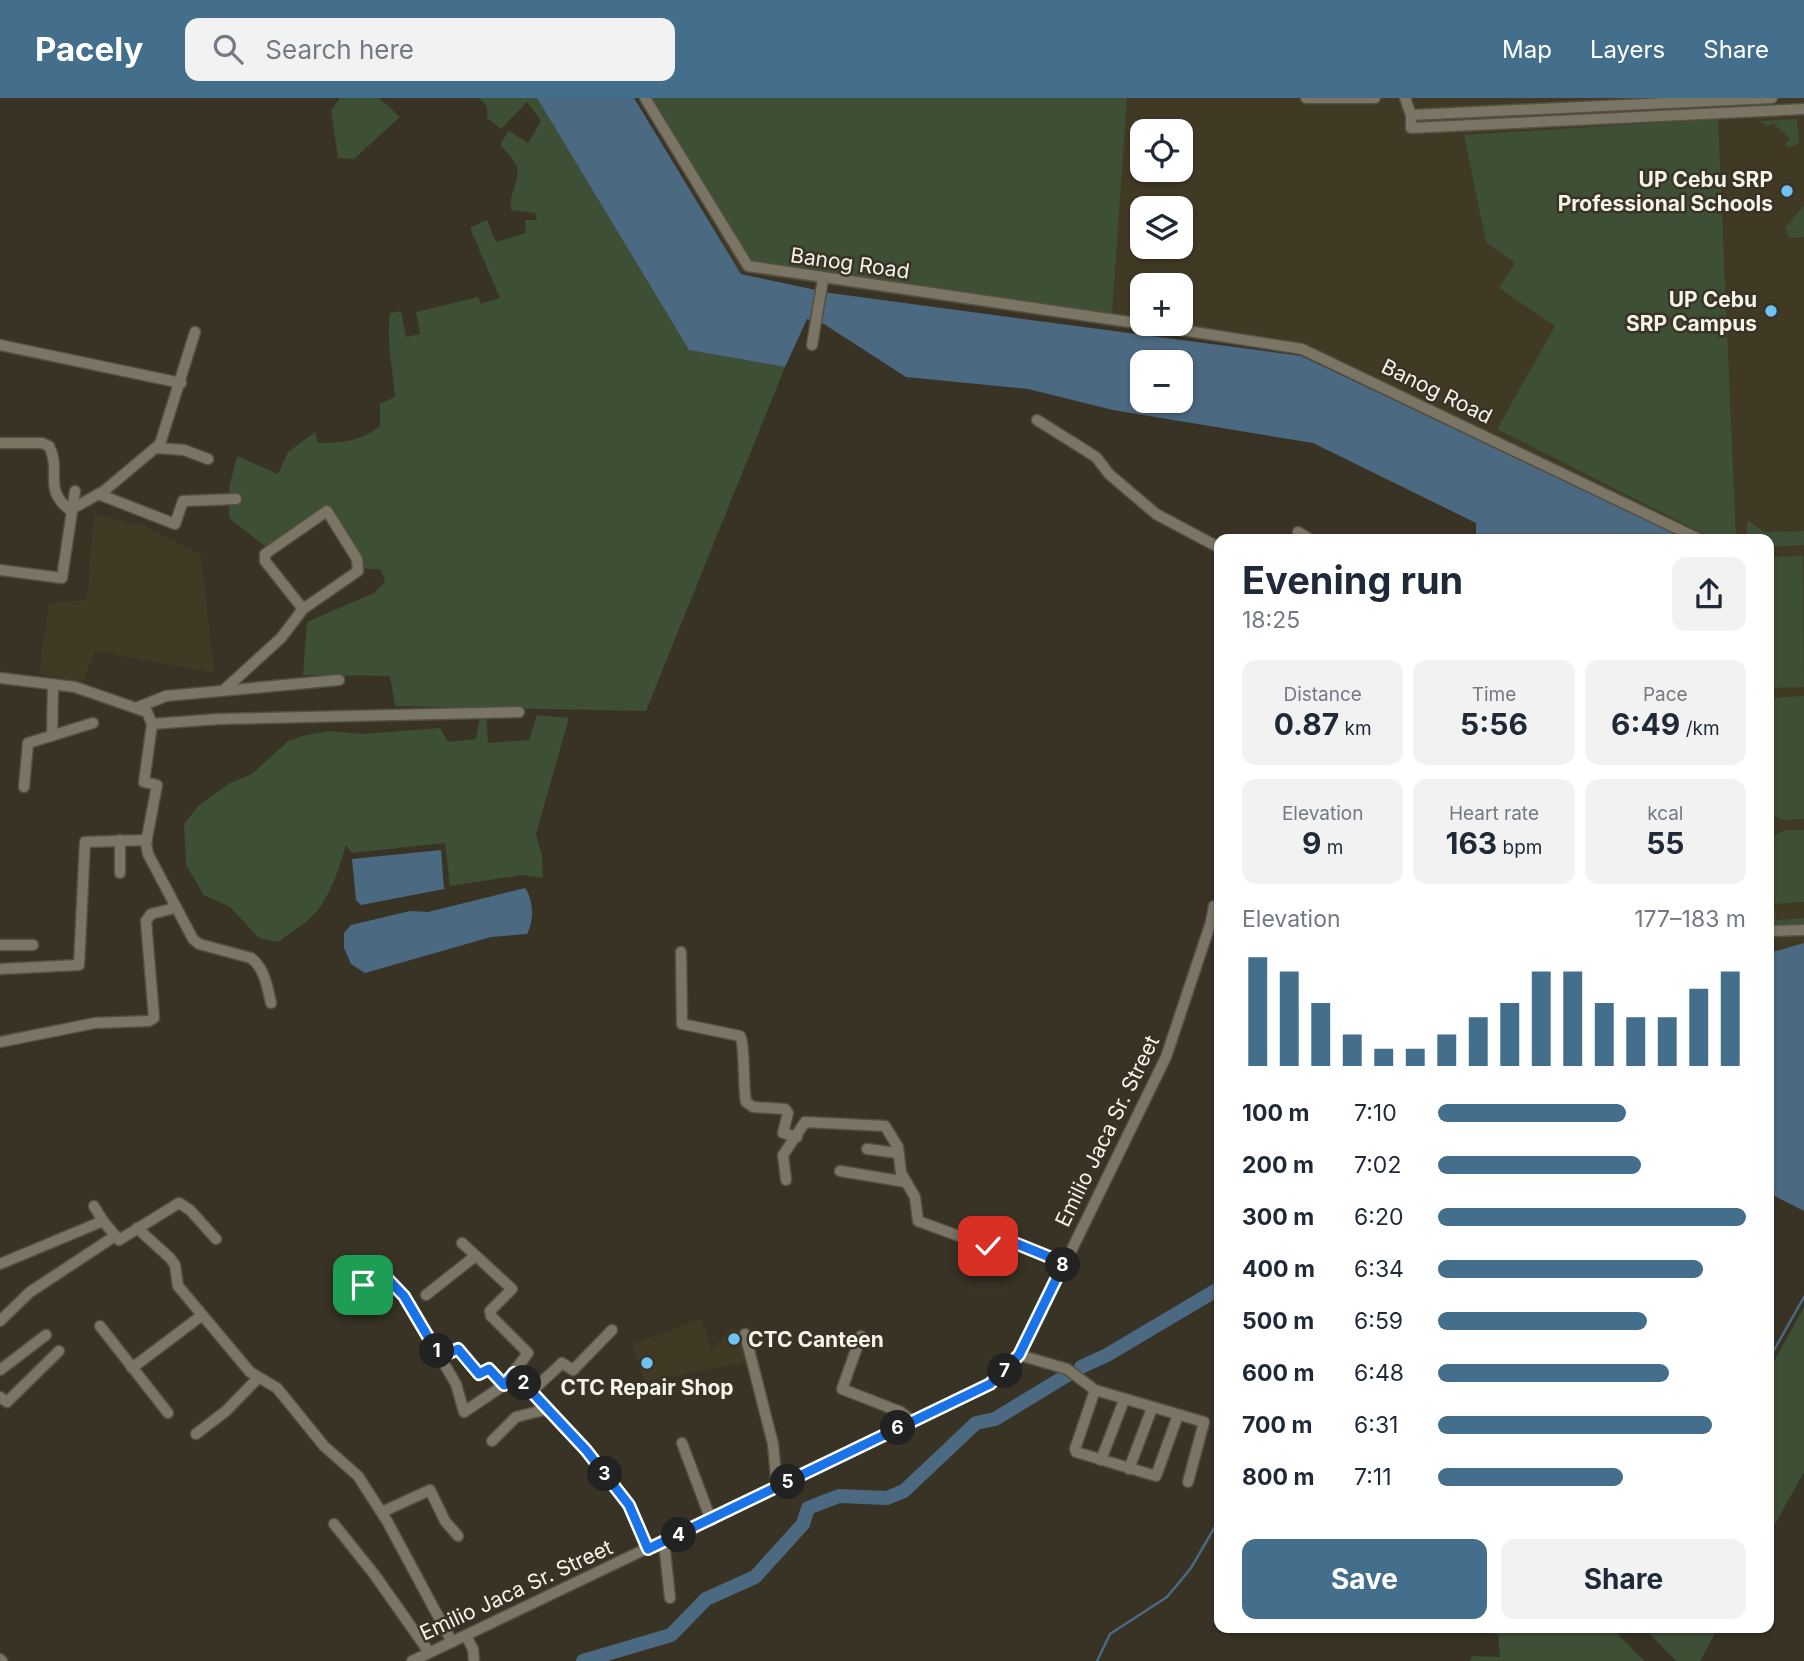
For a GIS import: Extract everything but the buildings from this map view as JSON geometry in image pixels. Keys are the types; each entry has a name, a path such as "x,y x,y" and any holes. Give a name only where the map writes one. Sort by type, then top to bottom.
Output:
{"street":[{"name":"Banog Road","path":"645,98 743,262 760,271 822,284 1130,322"},
{"path":"1307,99 1375,98"},
{"path":"1405,98 1411,114 1411,128 1804,109"},
{"path":"1411,114 1772,98"},
{"path":"812,345 822,284"},
{"path":"70,510 98,494 164,439 195,332"},
{"name":"Banog Road","path":"1193,332 1302,349 1689,534"},
{"path":"0,345 181,383"},
{"path":"1037,420 1096,457 1109,474 1156,514 1214,545"},
{"path":"0,443 42,443 50,446 54,492 58,501 70,510"},
{"path":"155,448 184,450 208,459"},
{"path":"0,570 62,578 70,510 75,491"},
{"path":"98,494 175,524 183,501 236,499"},
{"path":"226,688 281,638 303,609 349,579 360,568 327,511 321,512 265,554 265,561 303,609"},
{"path":"1298,531 1302,534"},
{"path":"0,678 75,687 147,712 152,724 144,782 157,785 147,840 148,854 175,908 199,944 257,962 263,971 271,1003"},
{"path":"136,708 166,696 226,688 339,680"},
{"path":"52,736 53,684"},
{"path":"152,724 219,719 519,712"},
{"path":"24,787 28,743 93,723"},
{"path":"120,840 120,873"},
{"path":"0,969 79,965 85,842 147,840"},
{"path":"0,1042 95,1023 149,1021 154,1018 146,921 151,914 175,908"},
{"path":"1774,931 1804,930"},
{"name":"Emilio Jaca Sr. Street","path":"412,1661 990,1384 1019,1355 1166,1057 1214,935"},
{"path":"0,945 33,945"},
{"path":"681,952 682,1024 740,1036 744,1041 742,1072 746,1102 753,1107 785,1109 788,1113 783,1133 797,1137"},
{"path":"786,1180 783,1155 808,1121 879,1124 888,1128 906,1182 915,1197 917,1217 922,1223 986,1246 1005,1239 1064,1263"},
{"path":"867,1149 898,1153"},
{"path":"840,1171 906,1182"},
{"path":"94,1206 119,1240 179,1203 190,1210 216,1239"},
{"path":"0,1264 103,1221"},
{"path":"138,1228 170,1258 178,1286 250,1372 277,1388 333,1455 354,1471 382,1512 452,1642"},
{"path":"0,1321 30,1292 115,1236"},
{"path":"363,1285 376,1271 381,1272 404,1296 456,1384 464,1412 504,1385 528,1353 491,1316 490,1311 512,1289 474,1257 462,1243"},
{"path":"426,1294 474,1257"},
{"path":"132,1368 201,1316"},
{"path":"100,1326 168,1413"},
{"path":"533,1391 562,1363 573,1370 611,1330"},
{"path":"745,1334 773,1444 776,1487"},
{"path":"0,1370 46,1335"},
{"path":"862,1336 842,1389 901,1412 912,1421"},
{"path":"440,1357 458,1349 479,1374 489,1369 504,1385"},
{"path":"0,1397 7,1402 59,1351"},
{"path":"1019,1355 1068,1370 1095,1390 1203,1421 1205,1425 1188,1482"},
{"path":"514,1373 586,1450 629,1505 648,1549"},
{"path":"196,1434 226,1411 258,1378"},
{"path":"1095,1390 1074,1451 1129,1469 1156,1476 1178,1415"},
{"path":"1101,1460 1124,1400"},
{"path":"1129,1469 1152,1408"},
{"path":"492,1441 516,1417 548,1409"},
{"path":"681,1443 711,1520"},
{"path":"382,1512 430,1490 445,1521 458,1536"},
{"path":"334,1524 397,1604 429,1653"},
{"path":"664,1542 670,1598"},
{"path":"466,1636 473,1649 474,1661"}],"shaded area":[{"path":"639,98 1804,98 1804,943 1774,952 1774,534 1676,534 1300,354 1176,336 1193,336 1193,273 1130,273 1130,329 741,273"},
{"path":"94,514 141,525 201,555 214,673 95,651 83,682 39,674 49,603 87,600"},
{"path":"700,1319 702,1326 706,1327 711,1352 732,1327 743,1334 750,1362 644,1381 633,1344"}],"green space":[{"path":"340,98 379,98 400,117 354,159 338,158 331,110"},
{"path":"479,98 537,98 689,350 785,367 646,711 395,706 390,676 303,675 307,622 374,593 385,582 381,570 364,568 332,506 267,548 229,518 229,488 237,456 278,474 288,452 315,432 318,443 335,442 358,438 380,426 380,404 395,397 389,344 390,313 401,311 406,337 420,334 416,312 478,297 481,304 500,298 470,228 487,220 496,242 526,233 525,220 537,220 535,213 511,210 511,198 518,172 512,158 500,144 509,131 528,143 541,121 527,102 501,129 487,118 487,107"},
{"path":"651,98 1127,98 1112,314 755,263 741,249"},
{"path":"1718,119 1736,534 1704,534 1497,429 1555,326 1499,288 1515,263 1486,242 1464,135"},
{"path":"1797,119 1799,143 1789,148 1785,144 1790,139 1773,123 1768,127 1760,121"},
{"path":"1804,205 1804,237 1789,238 1785,228"},
{"path":"1748,520 1764,532 1804,531 1804,545 1774,547 1774,534 1746,534"},
{"path":"1803,556 1804,687 1774,688 1774,557"},
{"path":"1804,696 1804,819 1782,820 1774,816 1774,698"},
{"path":"486,715 488,743 529,740 537,715 569,718 536,834 542,856 543,878 522,875 450,886 445,843 352,853 346,845 325,900 310,918 279,942 259,938 230,907 204,895 186,865 184,824 199,805 230,783 252,774 288,741 330,731 362,734 440,728 448,742 476,739 480,716"},
{"path":"1786,830 1804,830 1804,902 1774,904 1774,835"},
{"path":"1774,911 1776,920 1804,918 1804,925 1774,927"},
{"path":"1804,1307 1804,1472 1774,1526 1774,1361"},
{"path":"1482,1633 1617,1633 1644,1661 1470,1661 1472,1656 1500,1657 1498,1634"},
{"path":"1649,1633 1715,1633 1700,1661 1676,1661"}],"water":[{"path":"537,98 634,98 741,274 830,293 1130,333 1130,336 1151,336 1301,356 1675,534 1476,534 1476,523 1313,443 1131,413 1193,413 1193,350 1130,350 1130,413 1028,389 906,377 824,324 807,319 785,367 689,350"},
{"path":"441,850 444,889 361,905 356,900 352,859"},
{"path":"525,888 532,911 527,934 491,937 365,973 351,964 344,948 344,933 351,925 410,911 428,912"},
{"path":"1804,943 1804,1211 1774,1196 1774,952"}],"waterway":[{"path":"1081,1367 1107,1355 1214,1292"},
{"path":"1774,1350 1804,1297"},
{"path":"583,1661 671,1635 706,1599 755,1577 803,1524 808,1508 839,1496 887,1498 904,1491 976,1423 995,1419 1069,1374"},
{"path":"1097,1661 1110,1634 1167,1597 1191,1568 1214,1528"}],"place":[{"name":"UP Cebu SRP Professional Schools","path":"1787,191"},
{"name":"UP Cebu SRP Campus","path":"1771,311"},
{"name":"CTC Canteen","path":"734,1339"},
{"name":"CTC Repair Shop","path":"647,1363"}],"route":[{"path":"363,1285 376,1271 381,1272 404,1296 440,1357 458,1349 479,1374 489,1369 504,1385 514,1373 586,1450 629,1505 648,1549 990,1384 1008,1368 1019,1355 1064,1263 1005,1239 1000,1238 988,1246"}]}
